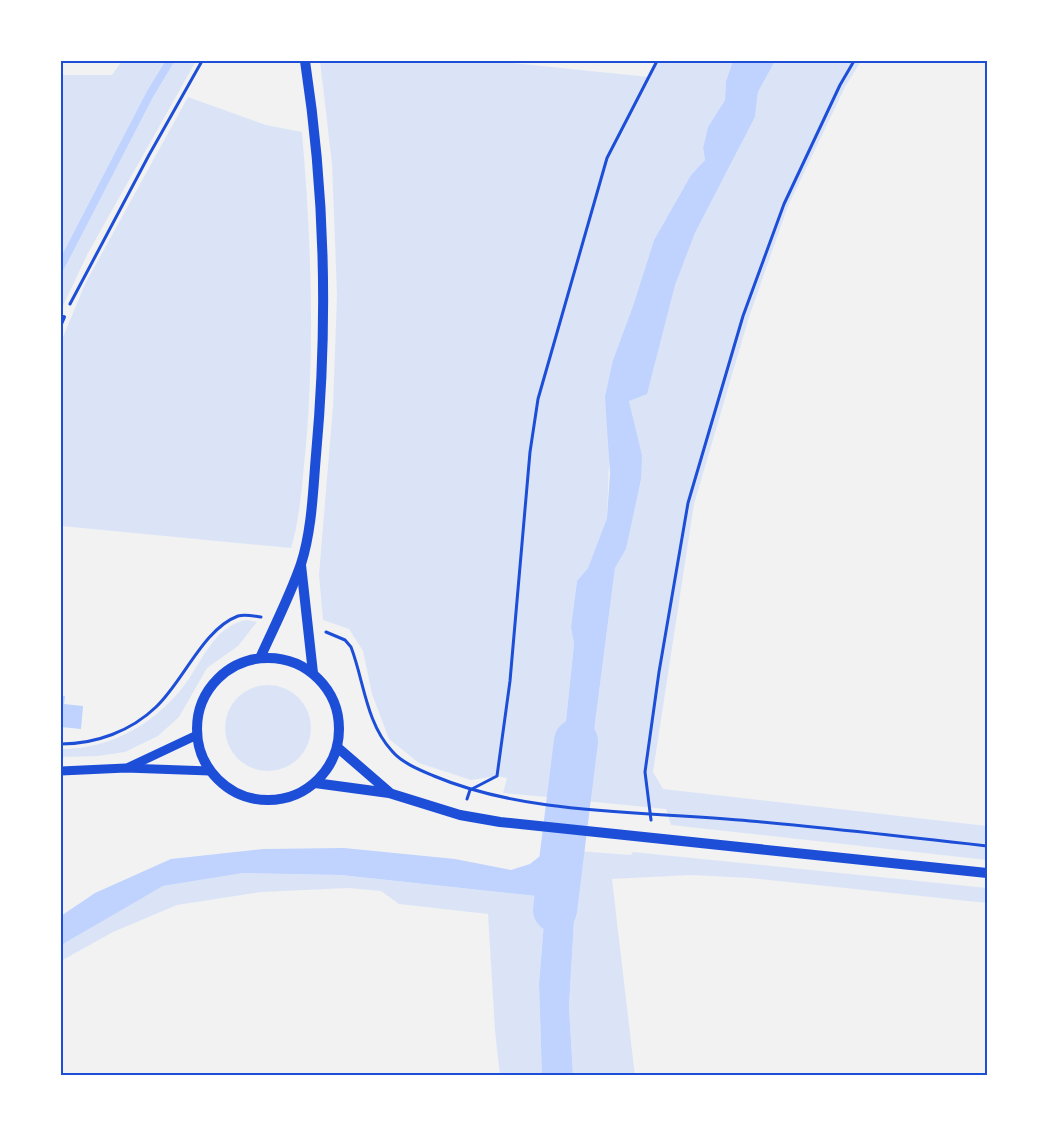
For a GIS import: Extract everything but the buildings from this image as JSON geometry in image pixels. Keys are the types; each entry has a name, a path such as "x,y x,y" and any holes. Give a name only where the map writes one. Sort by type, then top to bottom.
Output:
{"main road":[{"path":"260,658 301,564 317,441 323,316 318,175 305,61"},
{"path":"301,564 313,673"},
{"path":"260,658 285,660 313,673 328,690 335,704 339,720 337,747 328,766 315,783 296,794 275,800 257,799 239,794 223,784 210,771 201,754 197,735 200,706 211,686 227,670 243,662 260,658"},
{"path":"337,747 389,793"},
{"path":"315,783 389,793 460,815 500,822 987,873"}],"street":[{"path":"126,768 197,735"},
{"path":"61,771 126,768 210,771"}],"lane":[{"path":"61,324 64,317"}],"path":[{"path":"64,317 117,213 202,61"},
{"path":"460,815 470,790 497,776 519,594 530,452 540,390 607,158 658,61"},
{"path":"652,814 645,772 659,672 688,503 743,316 784,204 840,85 854,61"},
{"path":"61,744 99,740 140,720 162,701 218,628 239,616 261,617"},
{"path":"322,631 345,640 351,647 378,733 392,753 419,770 470,790 504,798 638,814 748,820 987,846"}],"shaded area":[{"path":"122,61 196,61 88,253 61,310 61,75 112,75"},
{"path":"320,61 493,61 649,77 657,61 733,61 726,81 725,100 708,127 703,148 705,160 691,175 654,240 613,360 607,518 588,568 577,581 571,627 574,644 558,798 503,793 507,778 497,776 471,780 419,763 389,739 372,694 363,651 349,629 323,620 319,575 333,406 337,295 332,164"},
{"path":"775,61 861,61 845,87 788,206 749,317 694,504 653,772 663,789 987,826 987,860 671,825 666,809 585,801 615,568 626,549 642,455 629,401 695,233 755,117 758,92"},
{"path":"188,97 266,125 302,132 311,289 309,407 301,497 291,548 61,526 61,342 85,284"},
{"path":"247,620 257,622 238,646 207,668 179,717 158,736 125,752 98,756 61,757 61,749 97,745 129,732 158,713 190,678 217,637 236,623"},
{"path":"268,685 292,692 304,704 311,728 304,752 292,764 268,771 244,764 232,752 225,728 232,704 244,692"},
{"path":"578,851 631,855 633,852 987,888 987,903 750,878 690,875 612,879 635,1076 573,1076 569,1006"},
{"path":"243,873 341,875 546,897 539,984 542,1076 500,1076 495,1031 488,914 399,904 381,891 348,888 261,892 177,905 113,932 61,961 61,944 163,886"}],"water":[{"path":"733,61 775,61 758,92 755,117 695,233 675,285 647,394 629,401 642,455 641,479 626,549 615,568 585,801 558,798 574,644 571,627 577,581 588,568 607,518 610,473 605,397 613,360 654,240 691,175 705,160 703,148 708,127 725,100 726,81"},
{"path":"61,696 65,696 64,704 83,706 81,729 61,727"},
{"path":"344,848 455,859 511,870 530,864 550,848 578,851 569,1006 573,1076 542,1076 539,984 546,897 341,875 243,873 163,886 61,945 61,916 95,893 171,859 263,849"}],"waterway":[{"path":"61,266 150,94 170,61"},
{"path":"555,910 576,741"}]}
